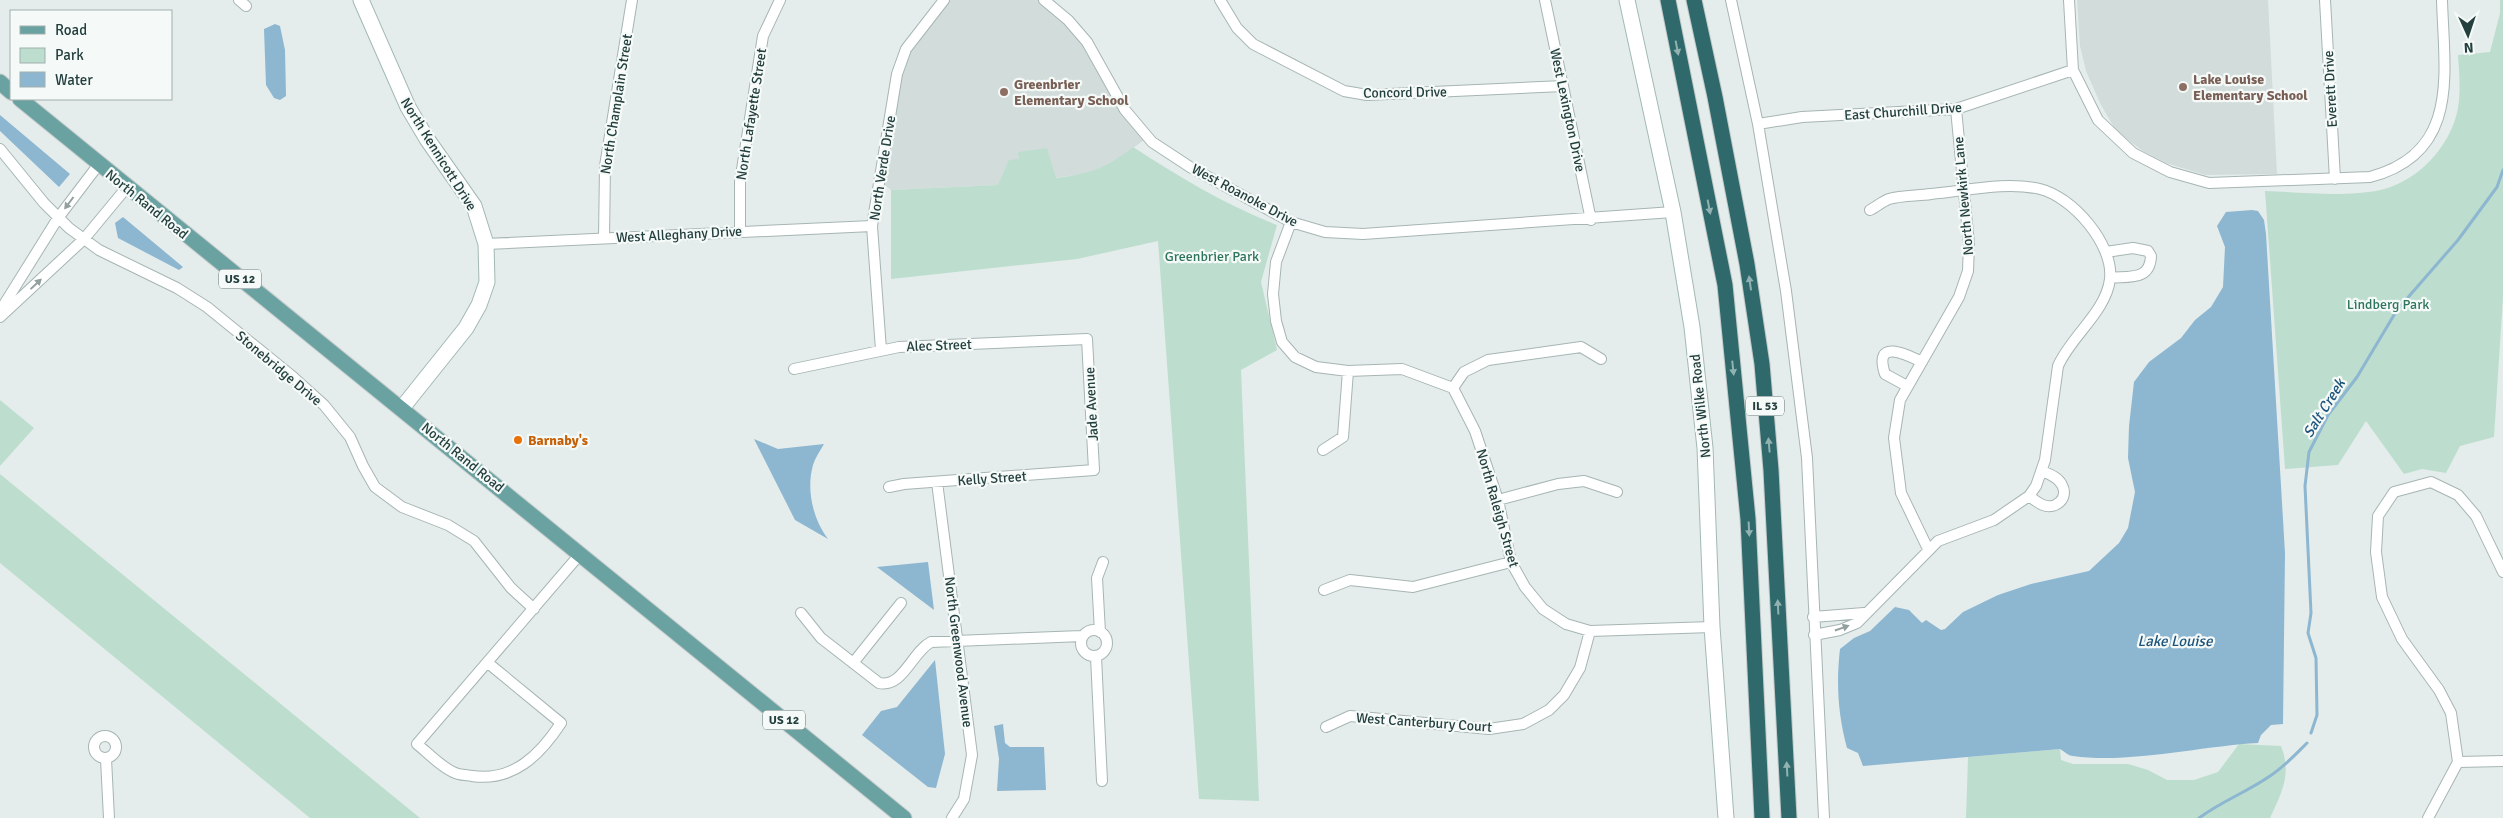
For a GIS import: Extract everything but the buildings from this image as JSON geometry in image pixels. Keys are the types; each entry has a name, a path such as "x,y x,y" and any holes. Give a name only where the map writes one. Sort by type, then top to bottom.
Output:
{"highway":[{"name":"IL 53","path":"1668,0 1725,285 1748,519 1762,818"},
{"name":"IL 53","path":"1694,0 1716,97 1747,264 1762,364 1771,470 1789,818"}],"main road":[{"path":"0,82 10,91"},
{"name":"North Rand Road","path":"21,100 581,553 904,818"}],"street":[{"name":"North Kennicott Drive","path":"360,0 408,107 427,139 474,206 486,244 487,282 479,305 466,328 402,408"},
{"name":"North Champlain Street","path":"604,238 605,166 632,0"},
{"name":"North Lafayette Street","path":"740,232 740,182 763,36 780,0"},
{"name":"North Verde Drive","path":"881,350 872,226 896,74 906,49 944,0"},
{"name":"West Roanoke Drive","path":"1044,0 1068,20 1087,42 1125,110 1152,142 1190,167 1291,222 1325,232 1363,234 1591,220 1673,212"},
{"name":"Concord Drive","path":"1220,0 1237,28 1253,44 1344,91 1367,95 1563,86"},
{"name":"West Lexington Drive","path":"1545,0 1591,220"},
{"name":"North Wilke Road","path":"1627,0 1673,212 1692,327 1705,448 1712,627 1726,818"},
{"path":"1731,0 1758,124 1786,291 1807,458 1813,617 1824,818"},
{"path":"2069,0 2073,70 2098,120 2132,153 2170,172 2209,183 2370,176 2391,170 2417,153 2432,134 2441,113 2445,94 2442,0"},
{"name":"Everett Drive","path":"2325,0 2335,178"},
{"name":"East Churchill Drive","path":"1758,124 1802,117 1956,109 2073,70"},
{"name":"North Newkirk Lane","path":"1928,550 1902,493 1895,456 1894,438 1900,400 1959,297 1968,271 1969,244 1956,109"},
{"name":"Stonebridge Drive","path":"0,149 44,203 58,218 84,239 99,250 176,288 206,307 293,377 324,405 350,437 375,487 402,507 448,524 474,541 511,588 534,609"},
{"path":"0,311 58,218 99,164"},
{"path":"0,317 84,239 127,187"},
{"path":"1814,635 1840,630 1857,623 1864,613 1938,541 1994,520 2029,496 2042,471 2050,429 2058,366 2064,353 2104,298 2110,278 2106,252 2102,242 2081,216 2060,198 2041,190 2014,187 1888,199 1870,210"},
{"path":"1291,222 1276,262 1273,294 1276,321 1282,342 1295,357 1316,367 1348,371 1402,369 1453,388 1464,372 1488,360 1581,347 1602,359"},
{"name":"West Alleghany Drive","path":"486,244 872,226"},
{"path":"2106,252 2133,248 2148,251 2151,256 2149,269 2145,273 2110,278"},
{"name":"Alec Street","path":"794,369 899,347 1087,339"},
{"name":"Jade Avenue","path":"1087,339 1094,470"},
{"path":"1908,386 1884,374 1882,360 1885,354 1898,350 1922,362"},
{"path":"1323,450 1343,437 1348,371"},
{"name":"North Raleigh Street","path":"1453,388 1475,432 1498,500 1511,562 1524,587 1543,609 1566,624 1590,631 1712,627"},
{"name":"Kelly Street","path":"889,487 1094,470"},
{"path":"2029,496 2044,506 2059,504 2063,497 2064,491 2057,479 2042,471"},
{"path":"1498,500 1558,484 1584,481 1617,492"},
{"name":"North Greenwood Avenue","path":"937,482 972,755 964,799 952,818"},
{"path":"2428,818 2458,762 2451,713 2439,690 2402,639 2382,596 2376,552 2378,516 2394,492 2431,482 2458,494 2476,516 2503,572"},
{"path":"488,662 561,722 547,742 528,761 507,774 494,776 453,772 417,744 581,553"},
{"path":"1100,632 1097,578 1103,562"},
{"path":"1324,590 1350,580 1413,587 1511,562"},
{"path":"853,662 901,603"},
{"path":"801,613 821,638 879,683 886,685 894,682 922,647 931,642 1082,636 1093,630 1105,636 1107,644 1103,653 1096,657 1088,656 1081,649 1082,636"},
{"path":"1813,617 1864,613"},
{"name":"West Canterbury Court","path":"1326,727 1350,716 1489,729 1523,724 1549,710 1564,695 1580,668 1590,631"},
{"path":"1096,657 1102,782"},
{"path":"106,758 109,818"},
{"path":"2458,762 2503,760"}],"shaded area":[{"name":"Greenbrier Elementary School","path":"944,0 1044,0 1068,20 1148,137 1114,162 1091,173 998,185 891,190 879,180 906,49"},
{"name":"Lake Louise Elementary School","path":"2077,0 2268,0 2277,174 2205,175 2166,163 2143,151 2116,131 2100,103 2086,71 2080,46"}],"green space":[{"name":"Lindberg Park","path":"2500,0 2503,0 2503,297 2494,437 2460,446 2446,473 2422,469 2404,474 2366,421 2338,465 2285,469 2265,191 2335,194 2362,193 2391,187 2405,181 2418,172 2440,150 2454,122 2458,108 2460,81 2458,55 2490,52 2500,13"},
{"name":"Greenbrier Park","path":"1133,147 1203,190 1239,209 1277,225 1261,282 1277,350 1241,370 1259,801 1199,799 1158,241 1077,259 891,279 891,190 998,185 1009,160 1019,159 1018,152 1047,148 1056,178 1068,176 1088,172 1106,165"},
{"path":"0,400 34,428 0,466"},
{"path":"0,474 420,818 310,818 0,563"},
{"path":"2239,744 2281,746 2286,765 2286,774 2282,791 2270,818 1966,818 1968,757 2060,749 2061,760 2073,764 2128,764 2148,770 2167,780 2194,780 2218,772"}],"water":[{"path":"275,24 280,26 285,50 286,96 280,100 274,98 266,85 264,29"},
{"path":"0,115 70,174 59,187 0,131"},
{"name":"Lake Louise","path":"2258,211 2264,220 2266,234 2285,553 2283,724 2271,725 2261,735 2258,743 2141,756 2095,758 2073,756 2060,749 1863,766 1858,753 1847,748 1844,736 1839,699 1840,649 1854,638 1870,631 1895,607 1909,610 1922,623 1926,620 1941,630 1945,629 1963,612 1998,595 2031,584 2089,571 2119,543 2128,528 2135,492 2128,458 2129,426 2134,382 2149,362 2181,338 2195,320 2211,307 2223,287 2225,247 2217,226 2226,212"},
{"path":"123,217 183,267 179,270 118,238 115,223"},
{"path":"754,439 778,449 824,444 814,462 810,484 812,504 818,523 828,539 795,520"},
{"path":"928,562 934,610 877,567"},
{"path":"935,660 945,754 936,788 928,787 862,735 881,711 897,707"},
{"path":"1003,724 1005,743 1010,747 1044,747 1046,790 997,791 999,759 994,726"}],"waterway":[{"name":"Salt Creek","path":"2311,733 2317,715 2316,658 2308,633 2311,613 2305,486 2309,452 2328,415 2357,377 2397,310 2458,240 2497,187 2503,170"},
{"path":"2199,818 2275,772 2307,743"}],"place":[{"name":"Lake Louise Elementary School","path":"2183,87"},
{"name":"Greenbrier Elementary School","path":"1004,92"},
{"name":"Barnaby's","path":"518,440"}]}
